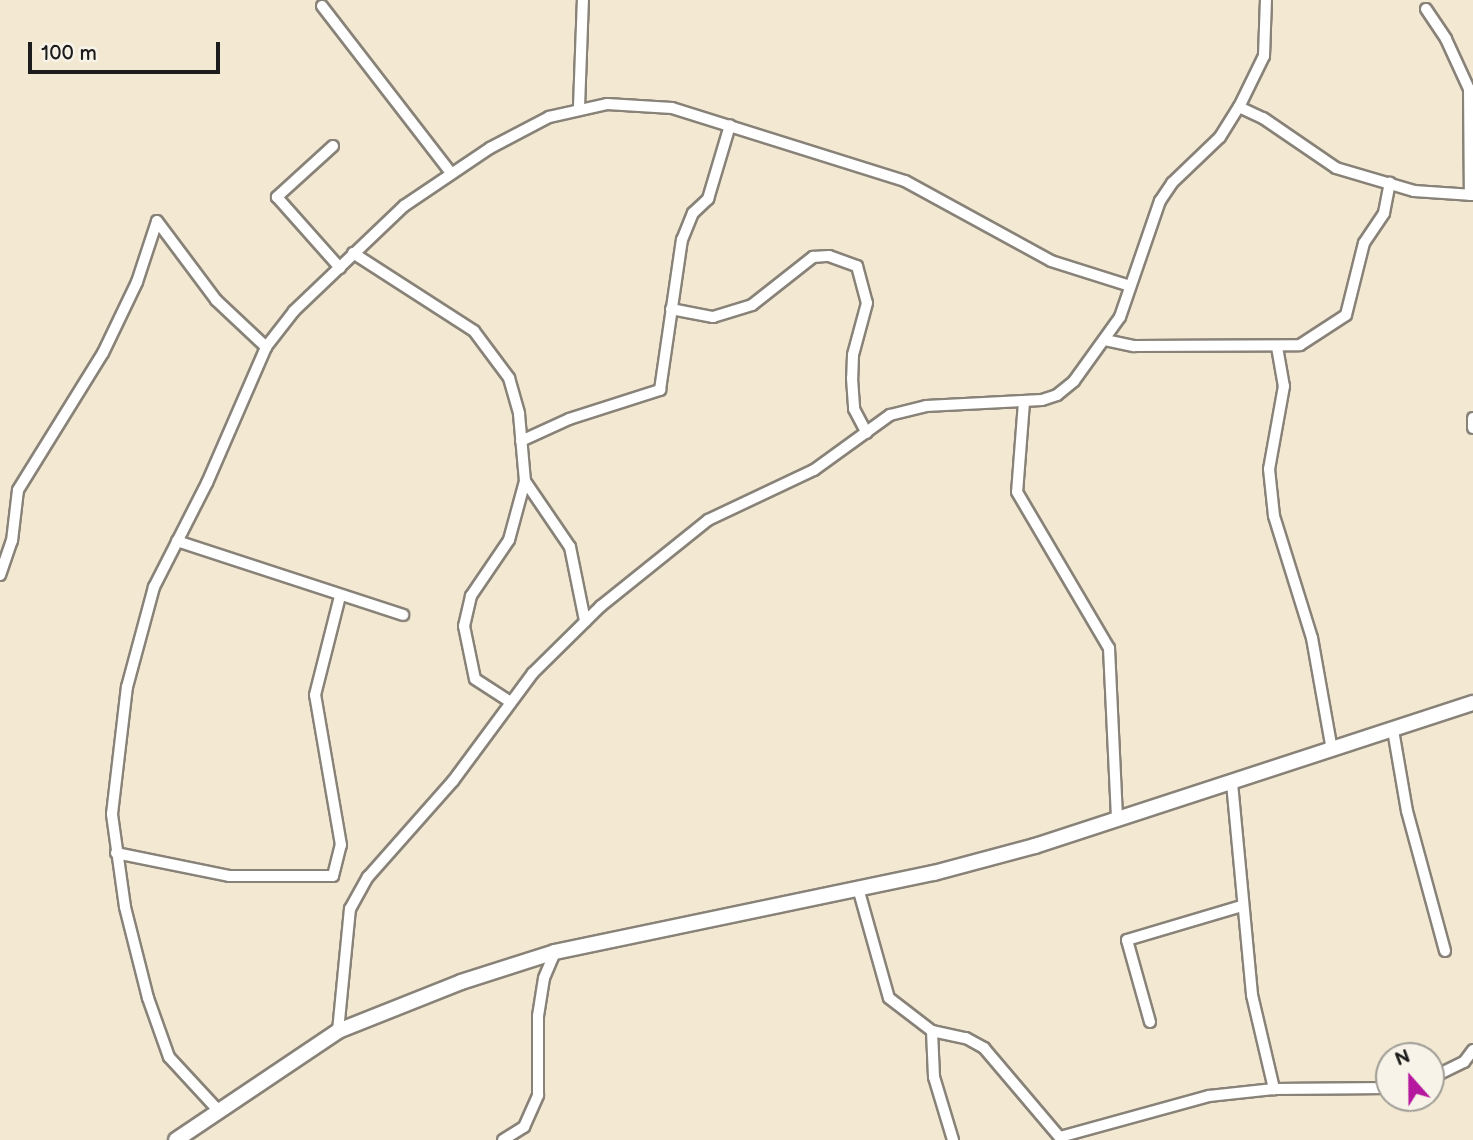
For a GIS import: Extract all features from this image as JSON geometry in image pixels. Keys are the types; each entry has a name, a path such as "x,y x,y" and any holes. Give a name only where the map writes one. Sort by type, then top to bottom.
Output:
{"main road":[{"path":"176,1140 217,1109 338,1031 450,985 555,952 934,873 1117,820 1473,703"}],"street":[{"path":"579,107 583,0"},
{"path":"338,1031 348,919 357,895 453,781 509,701 585,621 708,520 814,470 902,409 1024,402 1065,389 1120,317 1160,201 1172,183 1220,137 1239,107 1264,56 1266,0"},
{"path":"321,6 451,173"},
{"path":"1239,107 1263,118 1336,168 1414,191 1472,195 1469,89 1446,39 1426,9"},
{"path":"217,1109 170,1057 148,998 116,853 112,814 127,687 154,587 266,347 294,312 404,206 451,173 531,127 579,107 632,104 672,108 905,181 1051,261 1130,286"},
{"path":"522,441 569,419 660,390 682,240 693,213 708,199 730,125"},
{"path":"333,146 277,197 340,268"},
{"path":"1105,340 1134,346 1300,345 1346,315 1364,243 1384,213 1390,183"},
{"path":"0,575 12,541 18,490 103,353 137,282 157,221 216,300 266,347"},
{"path":"353,253 474,331 509,378 522,441 525,481 509,540 471,596 464,626 475,679 509,701"},
{"path":"671,309 713,317 752,305 813,257 829,256 857,266 867,303 853,355 852,378 854,409 867,433"},
{"path":"1277,347 1284,386 1269,469 1274,516 1312,638 1332,750"},
{"path":"1024,402 1017,492 1109,648 1117,820"},
{"path":"1473,418 1473,428"},
{"path":"525,481 570,547 585,621"},
{"path":"177,541 403,615"},
{"path":"116,853 229,876 333,876 341,845 316,695 340,596"},
{"path":"1393,730 1407,811 1445,951"},
{"path":"1232,783 1252,995 1274,1089"},
{"path":"858,888 889,998 932,1031 966,1038 984,1048 1061,1139 1209,1096 1274,1089 1375,1088"},
{"path":"1150,1022 1127,940 1242,906"},
{"path":"503,1140 524,1127 538,1095 538,1016 544,978 555,952"},
{"path":"932,1031 934,1077 953,1140"},
{"path":"1445,1071 1464,1062 1473,1050"}]}
